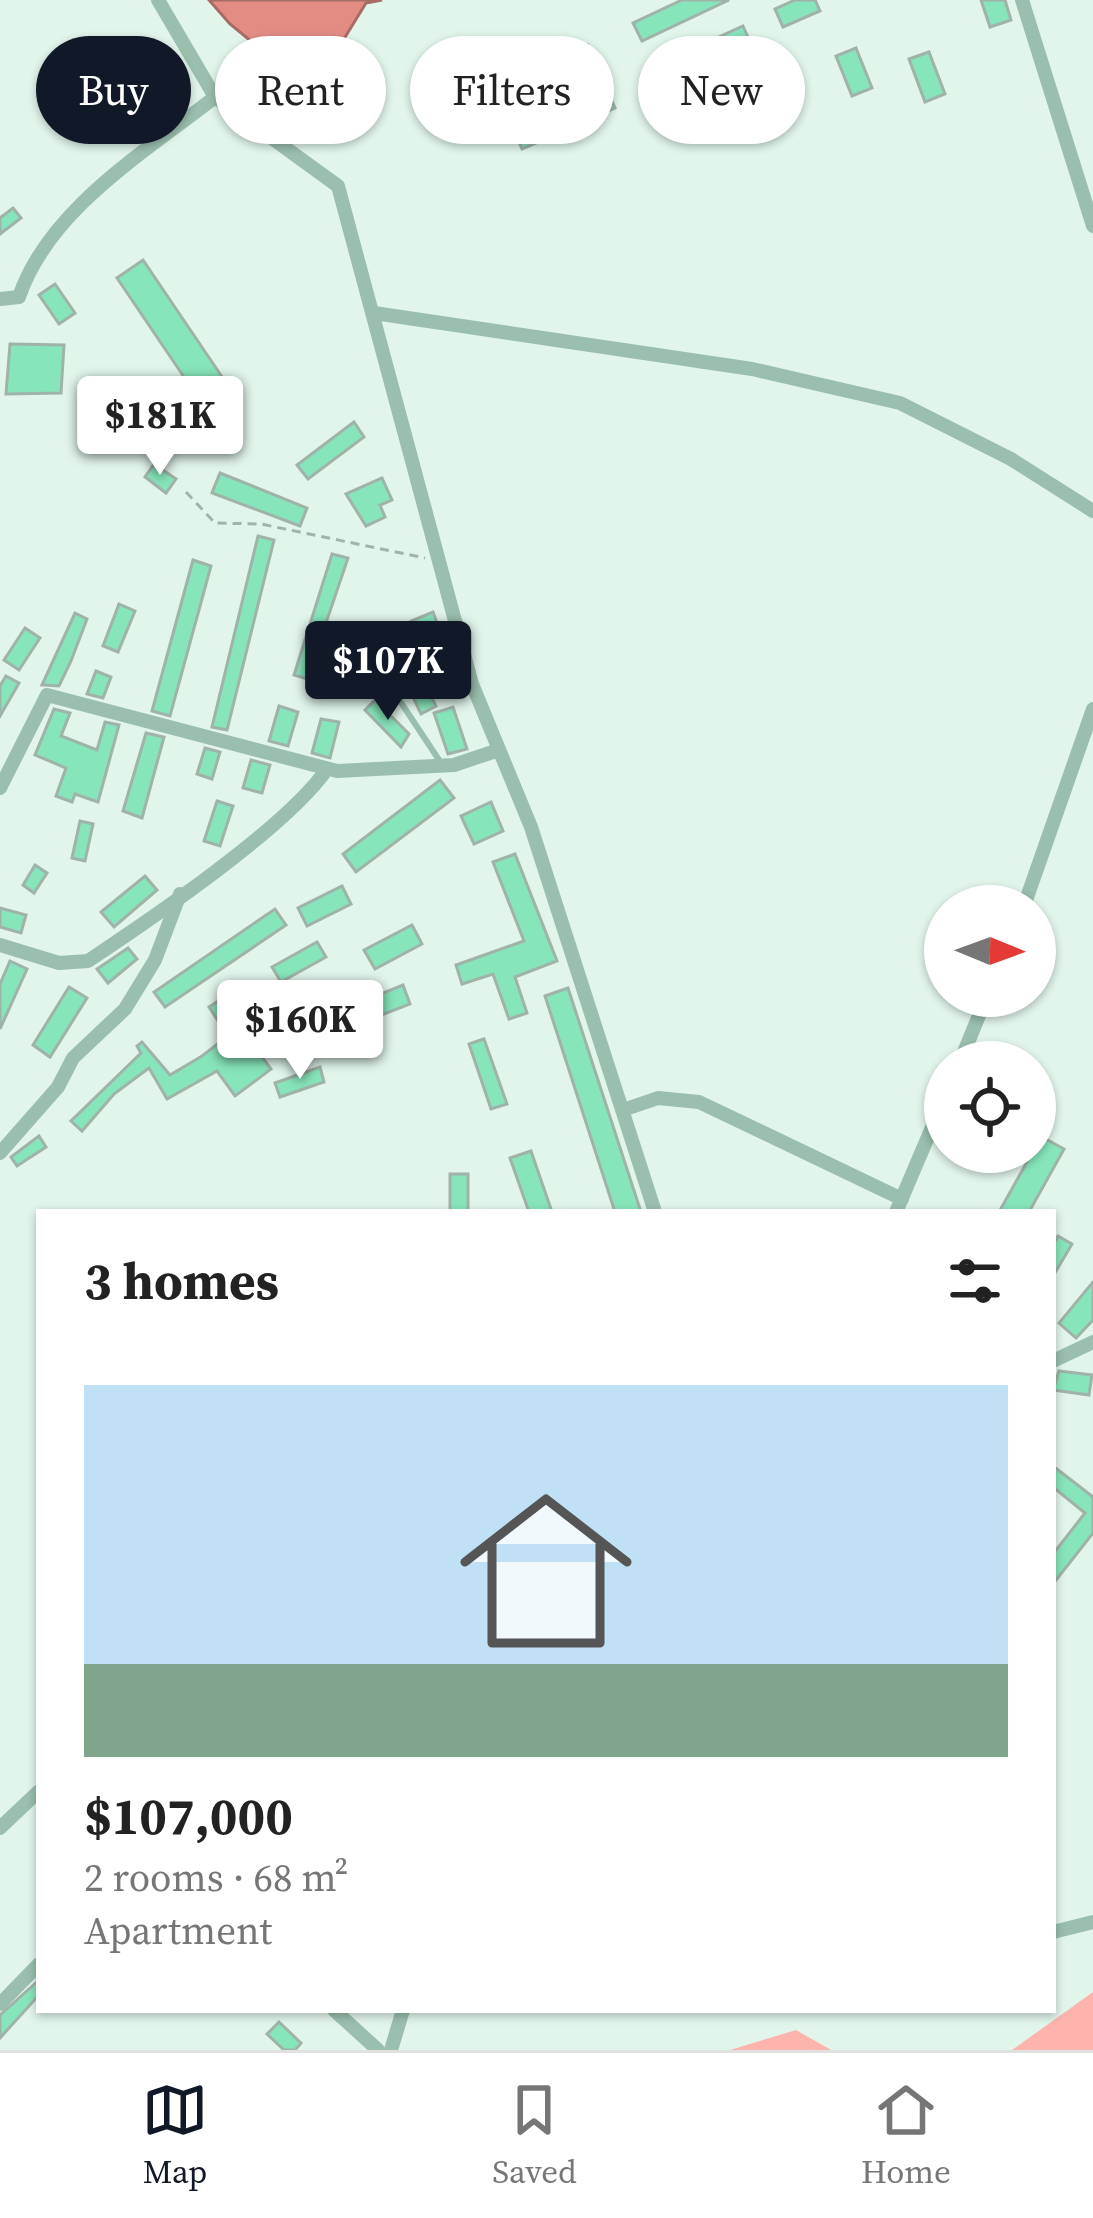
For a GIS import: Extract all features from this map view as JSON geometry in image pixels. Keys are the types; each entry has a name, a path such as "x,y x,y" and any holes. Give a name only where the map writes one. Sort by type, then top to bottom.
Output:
{"street":[{"path":"0,299 19,297 32,259 94,192 215,97 158,0"},
{"path":"1022,0 1093,226"},
{"path":"280,144 338,186 472,684 531,827 654,1209"},
{"path":"374,313 752,369 900,403 1011,459 1093,512"},
{"path":"0,788 47,695 328,769 443,766 499,750"},
{"path":"1031,885 1093,709"},
{"path":"0,945 75,965 124,937 180,894 282,814 328,769"},
{"path":"0,1153 58,1087 73,1058 125,1009 155,960 180,894"},
{"path":"623,1110 658,1098 699,1102 899,1206 924,1147"},
{"path":"1056,1360 1093,1342"},
{"path":"0,1828 36,1794"},
{"path":"1056,1931 1093,1922"},
{"path":"0,2004 36,1967"},
{"path":"337,2013 378,2050"},
{"path":"391,2050 402,2013"}],"lane":[{"path":"390,686 443,766"}],"path":[{"path":"186,492 215,523 261,524 304,537 439,560"}],"shaded area":[{"path":"209,0 382,0 366,3 346,36 245,36"},
{"path":"1093,1992 1093,2050 1012,2050"},
{"path":"796,2030 831,2050 730,2050"}],"building":[{"path":"682,0 729,0 653,36 640,36 633,23"},
{"path":"795,0 815,0 820,11 783,27 775,9"},
{"path":"981,0 1005,0 1011,20 990,27"},
{"path":"743,26 747,36 721,36"},
{"path":"856,48 872,88 852,96 836,56"},
{"path":"929,52 945,94 925,102 909,59"},
{"path":"13,208 21,218 0,234 0,218"},
{"path":"143,260 235,396 209,414 117,278"},
{"path":"55,284 75,313 59,324 39,295"},
{"path":"10,344 64,345 61,393 6,394"},
{"path":"354,422 364,437 308,479 297,465"},
{"path":"154,464 176,479 166,493 145,477"},
{"path":"220,473 307,508 300,526 212,493"},
{"path":"382,478 392,500 380,505 385,517 366,526 346,494"},
{"path":"258,536 274,540 227,730 212,727"},
{"path":"332,554 348,558 307,679 294,675"},
{"path":"193,560 211,566 170,716 152,711"},
{"path":"119,604 135,611 118,652 103,646"},
{"path":"433,612 450,658 428,666 411,621"},
{"path":"75,613 87,619 71,661 59,686 42,685"},
{"path":"385,625 404,641 363,690 344,674"},
{"path":"25,628 40,638 19,670 4,660"},
{"path":"416,665 436,706 421,714 401,672"},
{"path":"96,671 111,677 103,698 87,694"},
{"path":"6,676 19,683 0,716 0,686"},
{"path":"375,700 409,734 401,747 365,710"},
{"path":"279,706 298,712 288,746 269,741"},
{"path":"453,707 467,749 448,754 434,713"},
{"path":"54,709 70,713 61,736 97,750 105,722 119,725 98,802 75,794 72,802 56,796 66,768 35,755"},
{"path":"321,719 339,722 330,758 312,753"},
{"path":"146,733 164,737 142,818 123,811"},
{"path":"205,748 220,752 212,779 197,774"},
{"path":"251,760 270,765 262,793 243,788"},
{"path":"440,780 454,798 356,872 343,854"},
{"path":"217,801 233,806 220,846 204,841"},
{"path":"491,802 503,831 474,844 461,816"},
{"path":"80,821 93,824 85,861 72,858"},
{"path":"515,854 557,961 515,977 527,1013 509,1019 493,974 462,984 456,965 524,941 493,862"},
{"path":"35,865 47,873 34,893 23,885"},
{"path":"145,876 157,890 114,927 101,912"},
{"path":"342,886 351,904 307,926 298,908"},
{"path":"0,908 26,915 21,933 0,927"},
{"path":"275,909 286,925 165,1007 154,992"},
{"path":"412,925 422,944 375,969 364,950"},
{"path":"317,942 326,957 281,982 272,967"},
{"path":"128,948 137,959 108,983 97,969"},
{"path":"10,961 27,969 0,1029 0,984"},
{"path":"248,982 271,1023 248,1038 271,1069 235,1096 217,1071 167,1099 149,1068 114,1094 82,1131 71,1121 141,1053 137,1046 142,1042 170,1075 228,1036 209,1007"},
{"path":"403,985 410,1004 366,1021 364,1016 310,1043 302,1026"},
{"path":"69,987 87,998 50,1057 33,1045"},
{"path":"568,988 640,1209 614,1209 545,996"},
{"path":"484,1039 507,1104 491,1109 469,1044"},
{"path":"320,1067 324,1082 280,1097 275,1083"},
{"path":"39,1136 46,1147 17,1166 11,1157"},
{"path":"531,1151 551,1209 528,1209 510,1158"},
{"path":"1021,1173 1051,1173 1031,1209 1001,1209"},
{"path":"450,1174 468,1174 468,1209 450,1209"},
{"path":"1058,1236 1072,1244 1056,1271"},
{"path":"1093,1282 1093,1320 1076,1338 1059,1323"},
{"path":"1059,1371 1092,1375 1089,1395 1056,1390"},
{"path":"1056,1468 1093,1497 1093,1533 1056,1580 1056,1550 1085,1513 1056,1489"},
{"path":"36,1983 36,1998 0,2038 0,2015"},
{"path":"279,2022 301,2043 295,2050 284,2050 267,2034"}]}
